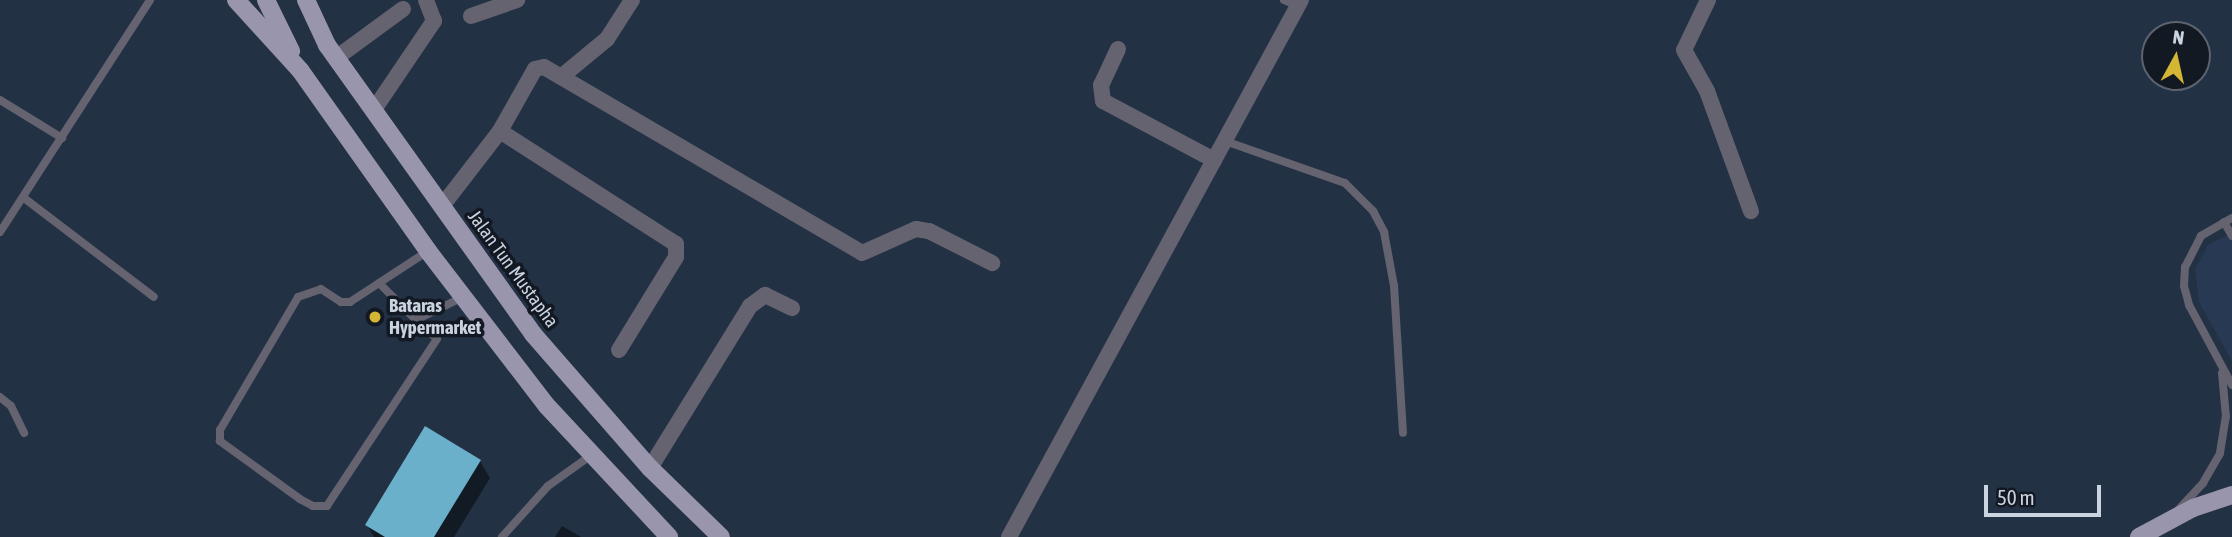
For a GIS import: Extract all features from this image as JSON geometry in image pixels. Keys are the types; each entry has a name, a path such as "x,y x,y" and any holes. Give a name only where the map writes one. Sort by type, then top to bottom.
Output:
{"main road":[{"path":"236,0 300,70 428,251 590,456 669,537"},
{"path":"267,0 300,70"},
{"name":"Jalan Tun Mustapha","path":"306,0 336,58 533,334 650,468 721,537"},
{"path":"2139,537 2169,520 2232,495"}],"street":[{"path":"373,111 434,21 426,0"},
{"path":"471,16 517,0"},
{"path":"561,77 607,39 632,0"},
{"path":"1708,0 1684,50 1707,91 1751,211"},
{"path":"1009,537 1225,141 1294,2"},
{"path":"336,58 403,9"},
{"path":"1118,49 1101,85 1103,101 1214,160"},
{"path":"442,205 500,131 535,69 544,67 862,253 916,229 929,231 992,263"},
{"path":"500,131 676,244 676,257 620,350"},
{"path":"650,468 750,306 765,295 776,297 792,308"}],"lane":[{"path":"0,232 150,0"},
{"path":"0,100 62,138"},
{"path":"1225,141 1345,183 1373,211 1384,232 1394,286 1403,433"},
{"path":"24,198 154,297"},
{"path":"2232,236 2228,220 2201,236 2185,267 2189,305 2232,385"},
{"path":"380,283 437,339 327,506 306,502 228,449 220,441 220,430 298,297 321,289 341,302 350,302 428,251"},
{"path":"416,320 463,297"},
{"path":"2169,520 2203,483 2220,453 2226,417 2221,363"},
{"path":"0,397 12,406 24,433"},
{"path":"502,537 548,486 590,456"}],"shaded area":[{"path":"2232,233 2232,361 2199,302 2195,270 2208,245"}],"building":[{"path":"425,426 481,460 434,537 385,537 365,525"}],"place":[{"name":"Bataras Hypermarket","path":"375,317"}]}
